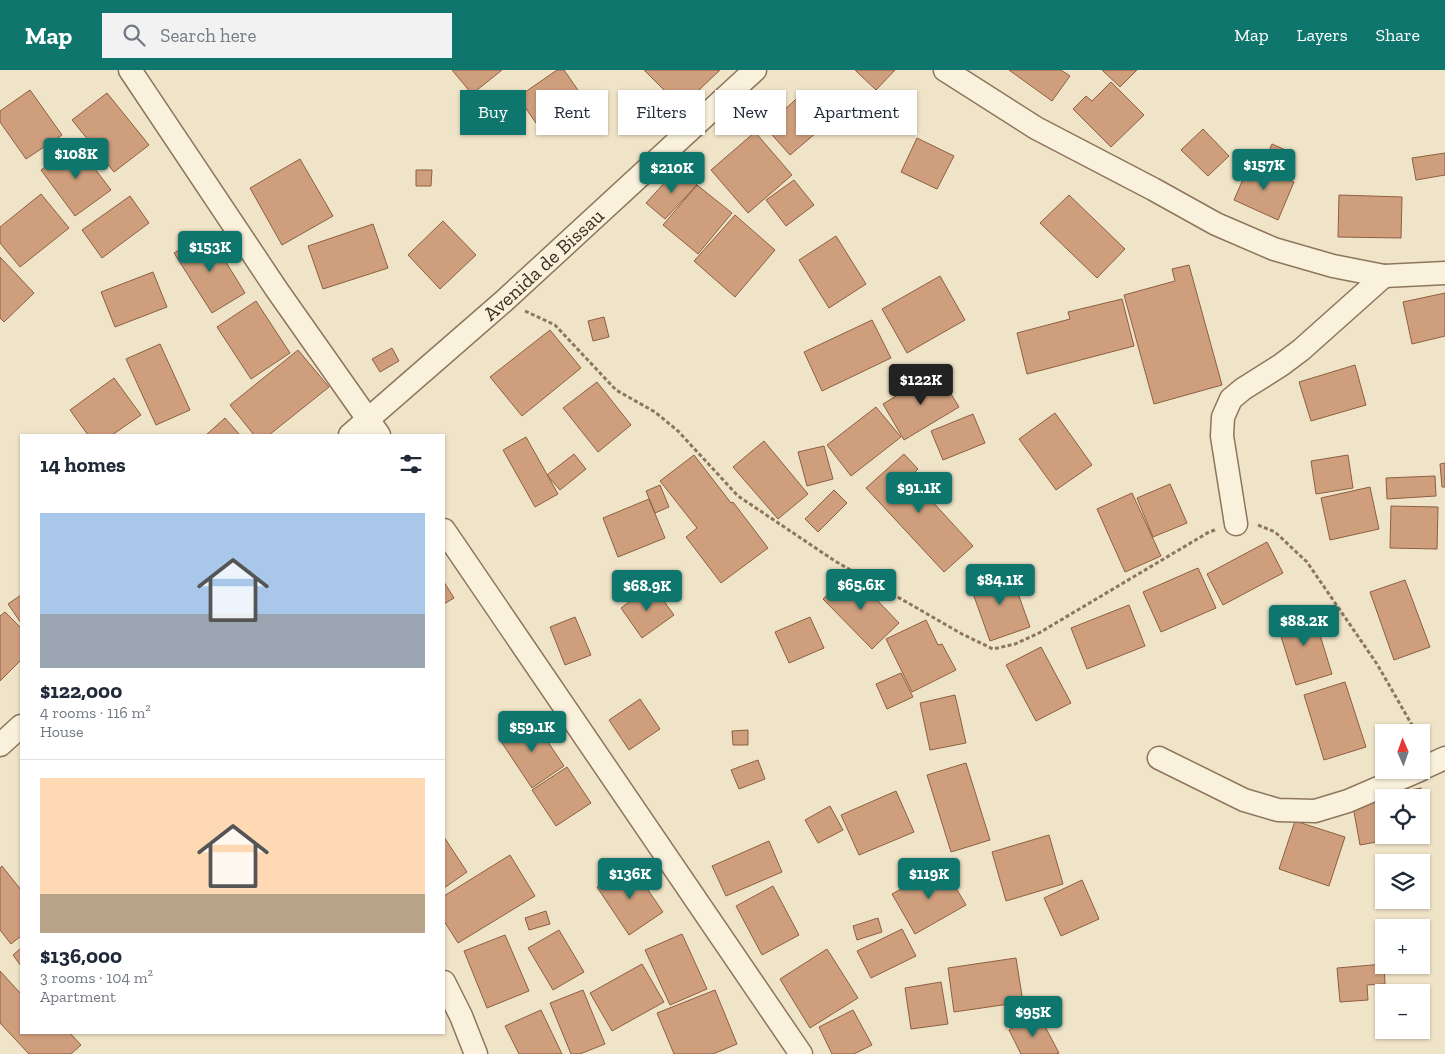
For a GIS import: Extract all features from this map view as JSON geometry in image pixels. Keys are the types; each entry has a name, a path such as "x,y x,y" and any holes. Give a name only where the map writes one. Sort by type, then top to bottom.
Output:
{"street":[{"path":"130,70 277,290 373,427"},
{"name":"Avenida de Bissau","path":"353,434 373,427 504,301 755,70"},
{"path":"945,70 1036,128 1216,224 1274,249 1333,266 1384,276 1445,273"},
{"path":"1236,524 1222,436 1223,417 1231,399 1301,350 1384,276"},
{"path":"445,531 801,1054"},
{"path":"0,745 20,727"},
{"path":"1159,758 1244,800 1278,810 1315,811 1348,801 1399,779"},
{"path":"1430,765 1445,758"},
{"path":"445,984 461,1016 476,1054"}],"path":[{"path":"504,301 556,325 616,390 655,412 678,430 738,496 835,560 962,634 993,649 1015,644 1039,633 1209,532 1236,524 1256,524 1275,532 1307,562 1377,664 1411,724"}],"building":[{"path":"452,70 502,70 477,90 469,90"},
{"path":"557,70 564,70 578,90 536,90 536,123 526,109 526,91"},
{"path":"644,70 720,70 699,90 664,90"},
{"path":"855,70 895,70 876,90"},
{"path":"1009,70 1061,70 1070,76 1052,101"},
{"path":"1102,70 1137,70 1120,87"},
{"path":"1111,82 1144,115 1111,147 1073,109 1086,96 1092,101"},
{"path":"30,90 62,135 26,159 0,122 0,111"},
{"path":"107,93 149,145 114,172 72,120"},
{"path":"796,99 796,135 814,135 790,155 772,135 786,135 786,108"},
{"path":"1203,129 1229,156 1208,176 1181,150"},
{"path":"752,135 758,135 792,175 748,213 711,170"},
{"path":"917,138 954,156 937,189 901,172"},
{"path":"76,144 111,190 75,216 41,170"},
{"path":"1272,144 1288,151 1280,169 1264,162"},
{"path":"1445,153 1445,175 1416,180 1412,158"},
{"path":"300,159 333,216 282,245 250,188"},
{"path":"1250,163 1294,182 1278,220 1234,200"},
{"path":"678,168 697,185 665,219 646,203"},
{"path":"416,170 432,170 431,186 416,186"},
{"path":"794,180 814,205 786,226 766,200"},
{"path":"697,185 732,213 698,254 663,225"},
{"path":"41,194 69,228 20,267 0,243 0,227"},
{"path":"1069,195 1125,249 1097,278 1040,223"},
{"path":"1339,195 1402,197 1401,238 1338,237"},
{"path":"130,196 149,223 102,258 82,230"},
{"path":"735,215 775,250 735,297 694,261"},
{"path":"443,221 476,255 440,289 408,255"},
{"path":"373,224 388,268 323,289 308,246"},
{"path":"208,233 245,293 212,313 174,253"},
{"path":"836,236 866,284 829,308 799,260"},
{"path":"0,257 34,293 4,322 0,318"},
{"path":"1189,265 1222,385 1154,404 1124,295 1175,281 1172,269"},
{"path":"153,272 167,307 115,327 101,292"},
{"path":"940,276 965,320 907,353 882,309"},
{"path":"1445,293 1445,336 1412,344 1403,302"},
{"path":"1122,299 1134,346 1027,374 1017,333 1070,319 1068,312"},
{"path":"256,301 290,353 251,379 217,327"},
{"path":"604,317 609,337 593,341 588,321"},
{"path":"872,320 891,358 822,391 804,352"},
{"path":"550,330 581,368 522,416 490,377"},
{"path":"160,344 190,410 156,425 126,359"},
{"path":"392,348 399,361 380,372 372,359"},
{"path":"298,350 329,387 270,434 253,434 230,405"},
{"path":"1355,365 1366,405 1311,421 1299,382"},
{"path":"937,371 959,407 904,440 883,404"},
{"path":"114,378 141,415 113,434 87,434 70,410"},
{"path":"597,382 631,425 598,452 563,408"},
{"path":"876,407 901,437 851,476 827,445"},
{"path":"1055,413 1092,465 1056,490 1019,439"},
{"path":"973,414 985,443 943,460 931,431"},
{"path":"225,418 239,434 207,434"},
{"path":"526,437 558,494 535,507 503,450"},
{"path":"764,441 808,494 778,519 733,467"},
{"path":"824,446 833,479 807,486 798,452"},
{"path":"574,454 586,469 560,490 547,475"},
{"path":"904,454 918,469 910,477 973,546 944,572 866,488"},
{"path":"694,455 768,548 721,583 686,537 697,528 660,481"},
{"path":"1348,455 1353,488 1316,494 1311,461"},
{"path":"1445,463 1445,487 1442,487 1440,464"},
{"path":"1435,476 1436,496 1387,499 1386,478"},
{"path":"1170,484 1187,523 1153,537 1137,498"},
{"path":"660,485 669,507 655,513 646,491"},
{"path":"1370,487 1379,529 1330,540 1321,498"},
{"path":"834,490 847,503 818,532 805,519"},
{"path":"1132,493 1161,556 1125,572 1097,509"},
{"path":"649,499 665,538 618,557 603,518"},
{"path":"1391,506 1438,507 1437,549 1390,548"},
{"path":"1267,542 1283,573 1223,605 1207,574"},
{"path":"1198,568 1216,608 1161,632 1143,592"},
{"path":"1010,571 1030,627 990,641 970,585"},
{"path":"851,573 899,623 872,649 823,599"},
{"path":"1405,580 1430,647 1394,660 1370,592"},
{"path":"445,584 454,598 445,603"},
{"path":"652,585 674,615 642,638 621,608"},
{"path":"20,596 20,622 8,604"},
{"path":"1129,605 1145,646 1087,669 1071,628"},
{"path":"1312,609 1332,674 1296,685 1276,620"},
{"path":"5,612 20,627 20,661 0,681 0,616"},
{"path":"575,617 591,655 565,665 550,627"},
{"path":"810,617 824,648 789,663 775,632"},
{"path":"926,620 938,645 942,644 956,670 912,692 886,639"},
{"path":"1041,647 1071,703 1036,721 1006,665"},
{"path":"901,673 913,697 887,709 876,684"},
{"path":"1345,682 1366,747 1324,760 1304,695"},
{"path":"955,695 966,743 930,750 920,703"},
{"path":"640,699 660,729 629,750 609,720"},
{"path":"532,718 564,766 532,788 500,740"},
{"path":"748,730 748,745 733,745 732,731"},
{"path":"758,760 765,779 739,789 731,770"},
{"path":"966,763 990,840 951,852 927,775"},
{"path":"567,767 591,803 556,826 532,790"},
{"path":"896,791 914,832 859,855 841,815"},
{"path":"1375,797 1375,842 1360,845 1352,801"},
{"path":"830,806 843,830 818,843 805,820"},
{"path":"1295,821 1345,837 1329,886 1279,869"},
{"path":"1049,835 1063,884 1006,901 992,852"},
{"path":"445,839 467,872 445,887"},
{"path":"769,841 782,872 726,896 712,866"},
{"path":"510,855 535,896 458,943 445,923 445,895"},
{"path":"631,865 663,912 629,935 597,887"},
{"path":"2,866 20,889 20,937 11,944 0,930 0,868"},
{"path":"943,866 966,905 915,934 892,894"},
{"path":"1082,880 1099,919 1061,936 1044,898"},
{"path":"773,886 799,935 762,955 736,906"},
{"path":"546,911 550,924 529,930 525,918"},
{"path":"878,918 882,932 857,940 853,926"},
{"path":"902,929 916,956 871,978 857,951"},
{"path":"559,930 584,972 553,990 528,948"},
{"path":"682,934 707,989 670,1005 645,950"},
{"path":"505,935 529,991 487,1008 464,951"},
{"path":"20,949 20,965 13,955"},
{"path":"827,949 858,998 810,1028 780,979"},
{"path":"1016,958 1023,1002 954,1012 948,968"},
{"path":"642,964 664,1002 612,1031 590,993"},
{"path":"1375,965 1375,974 1384,974 1385,984 1367,985 1368,1000 1340,1002 1337,968"},
{"path":"0,971 20,993 20,1034 71,1034 81,1045 71,1054 29,1054 0,1023"},
{"path":"941,982 948,1024 911,1029 905,988"},
{"path":"583,990 605,1044 580,1054 571,1054 550,1003"},
{"path":"715,990 737,1044 713,1054 674,1054 657,1013"},
{"path":"541,1010 562,1054 519,1054 505,1026"},
{"path":"853,1010 872,1045 854,1054 832,1054 819,1027"},
{"path":"1039,1015 1059,1053 1021,1054 1009,1030"}]}
